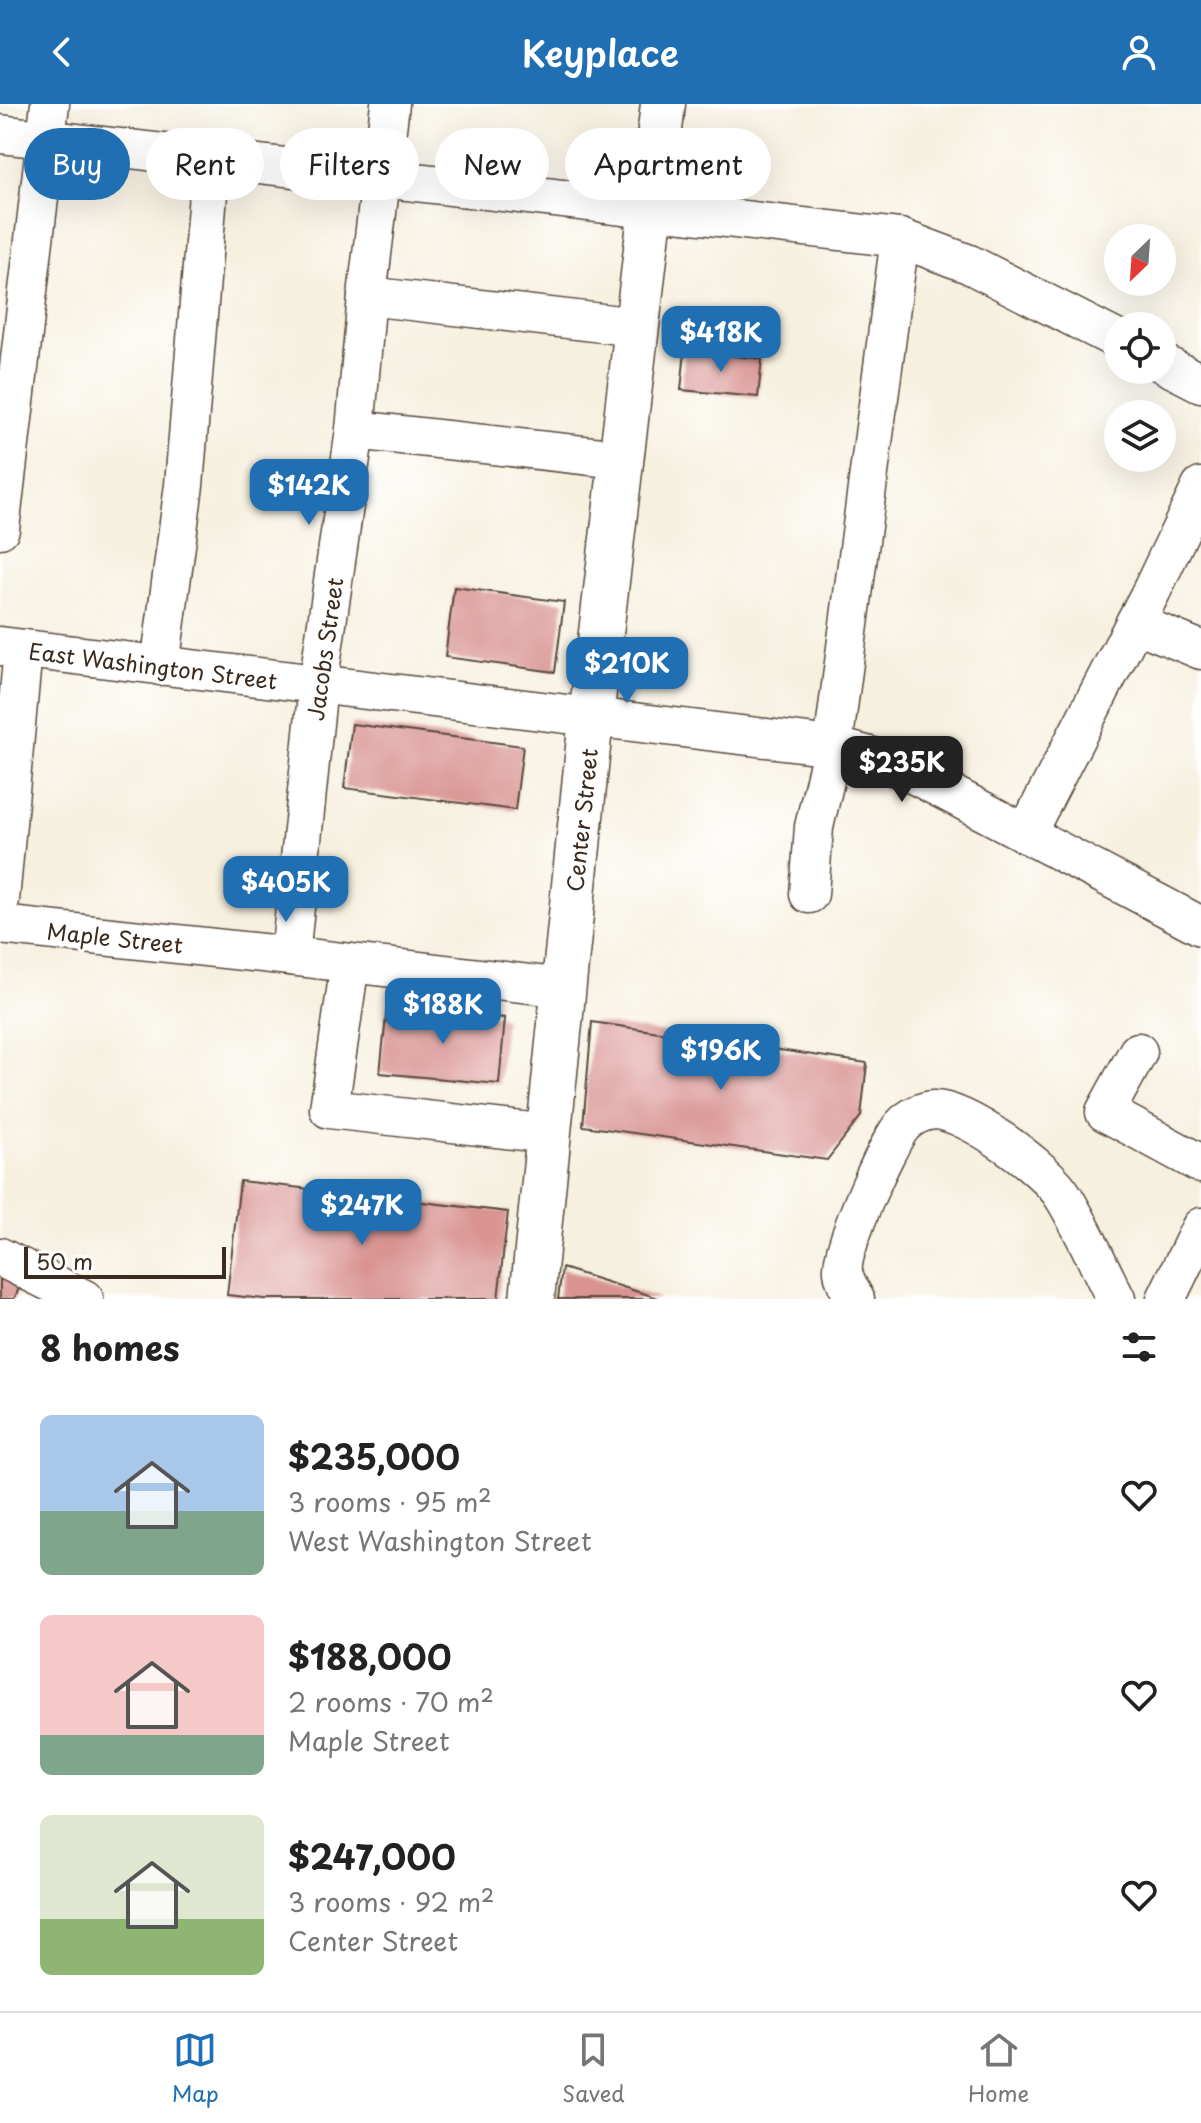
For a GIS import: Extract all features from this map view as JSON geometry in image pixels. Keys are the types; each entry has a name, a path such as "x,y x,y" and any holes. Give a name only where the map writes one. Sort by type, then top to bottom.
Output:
{"main road":[{"name":"Center Street","path":"532,1299 591,718 663,104"}],"street":[{"name":"Jacobs Street","path":"387,128 390,104"},
{"path":"0,529 47,122"},
{"path":"0,134 47,122 146,144"},
{"path":"419,182 900,238 969,264 1104,333"},
{"path":"160,666 184,485 208,200"},
{"name":"Jacobs Street","path":"290,956 318,685 355,430 379,200"},
{"path":"809,894 814,827 833,746 900,238"},
{"path":"367,296 637,327"},
{"path":"1176,370 1201,383"},
{"path":"355,430 620,459"},
{"path":"1026,834 1201,487"},
{"path":"1135,623 1201,650"},
{"path":"0,900 12,647"},
{"name":"East Washington Street","path":"12,647 833,746 870,756 915,775 1201,926"},
{"name":"Maple Street","path":"0,925 565,988"},
{"path":"350,963 329,1109 549,1134"},
{"path":"1138,1052 1105,1112 1201,1164"},
{"path":"855,1299 843,1271 844,1256 858,1214 902,1126 917,1113 936,1110 974,1124 997,1138 1028,1160 1062,1193 1116,1299"},
{"path":"1166,1299 1201,1227"},
{"path":"0,1257 84,1299"}],"building":[{"path":"685,351 762,359 758,397 681,390"},
{"path":"454,587 564,602 555,672 445,657"},
{"path":"352,724 523,746 515,810 344,788"},
{"path":"387,1007 505,1018 499,1084 380,1073"},
{"path":"592,1022 867,1063 861,1116 827,1160 583,1126"},
{"path":"240,1181 508,1212 498,1299 264,1299 227,1295"},
{"path":"0,1267 24,1278 14,1299 0,1299"},
{"path":"562,1268 658,1298 658,1299 558,1299"}]}
